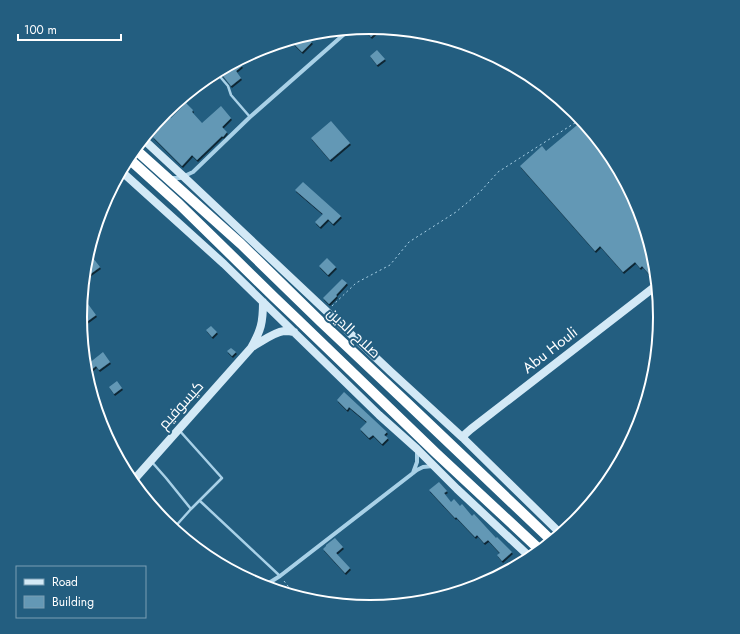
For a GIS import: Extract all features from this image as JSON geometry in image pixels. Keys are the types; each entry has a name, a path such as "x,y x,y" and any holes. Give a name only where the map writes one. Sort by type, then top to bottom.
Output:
{"highway":[{"name":"صلاح الدين","path":"140,152 241,244 548,537"},
{"name":"صلاح الدين","path":"133,163 179,204 274,298 536,546"}],"main road":[{"path":"147,143 397,378 462,437 557,530"},
{"path":"125,175 190,232 379,415 417,449 525,553"},
{"name":"Abu Houli","path":"462,437 652,289"},
{"name":"كيسوفيم","path":"137,476 251,348 259,334 262,323 263,302"},
{"name":"كيسوفيم","path":"251,348 280,332 294,332"}],"street":[{"path":"169,178 176,179 184,177 193,172 250,117 343,35"},
{"path":"413,473 417,462 417,449"},
{"path":"271,582 413,473 422,467 433,466"}],"lane":[{"path":"221,77 228,86 231,95 250,117"},
{"path":"177,524 222,478 178,429"},
{"path":"150,460 191,509"},
{"path":"200,501 280,576"}],"path":[{"path":"328,312 334,303 356,282 390,265 409,242 456,212 480,192 498,172 576,123"},
{"path":"280,576 290,588"}],"building":[{"path":"310,40 312,42 302,52 295,45"},
{"path":"377,50 385,59 377,65 370,56"},
{"path":"241,65 236,71 241,78 231,86 223,76"},
{"path":"186,103 202,123 221,106 231,118 222,127 227,132 223,137 222,136 197,160 192,155 182,166 153,137 158,131 157,130 170,117 171,118"},
{"path":"331,121 350,143 330,160 311,138"},
{"path":"578,125 583,130 605,160 624,192 638,226 648,262 649,274 642,266 640,268 635,262 623,272 600,246 595,251 520,166 542,146 546,151"},
{"path":"303,182 341,216 333,224 328,219 320,227 315,222 323,214 295,190"},
{"path":"93,258 100,267 90,274"},
{"path":"327,258 336,267 328,275 319,266"},
{"path":"342,279 347,283 329,304 323,298"},
{"path":"88,304 96,315 87,321 87,317"},
{"path":"211,326 217,332 212,337 206,330"},
{"path":"231,348 236,352 232,356 227,351"},
{"path":"103,352 110,362 99,370 96,366 92,370 90,362"},
{"path":"117,381 122,388 114,394 109,387"},
{"path":"344,392 387,432 384,435 388,438 382,444 373,435 369,438 360,429 367,422 349,407 347,410 337,400"},
{"path":"439,482 447,491 444,493 451,502 454,499 460,506 462,504 472,516 474,514 496,538 497,537 512,552 502,561 497,555 500,553 488,540 484,543 477,535 475,537 456,517 455,518 429,490"},
{"path":"335,538 343,547 336,553 350,568 345,573 323,549"}]}
